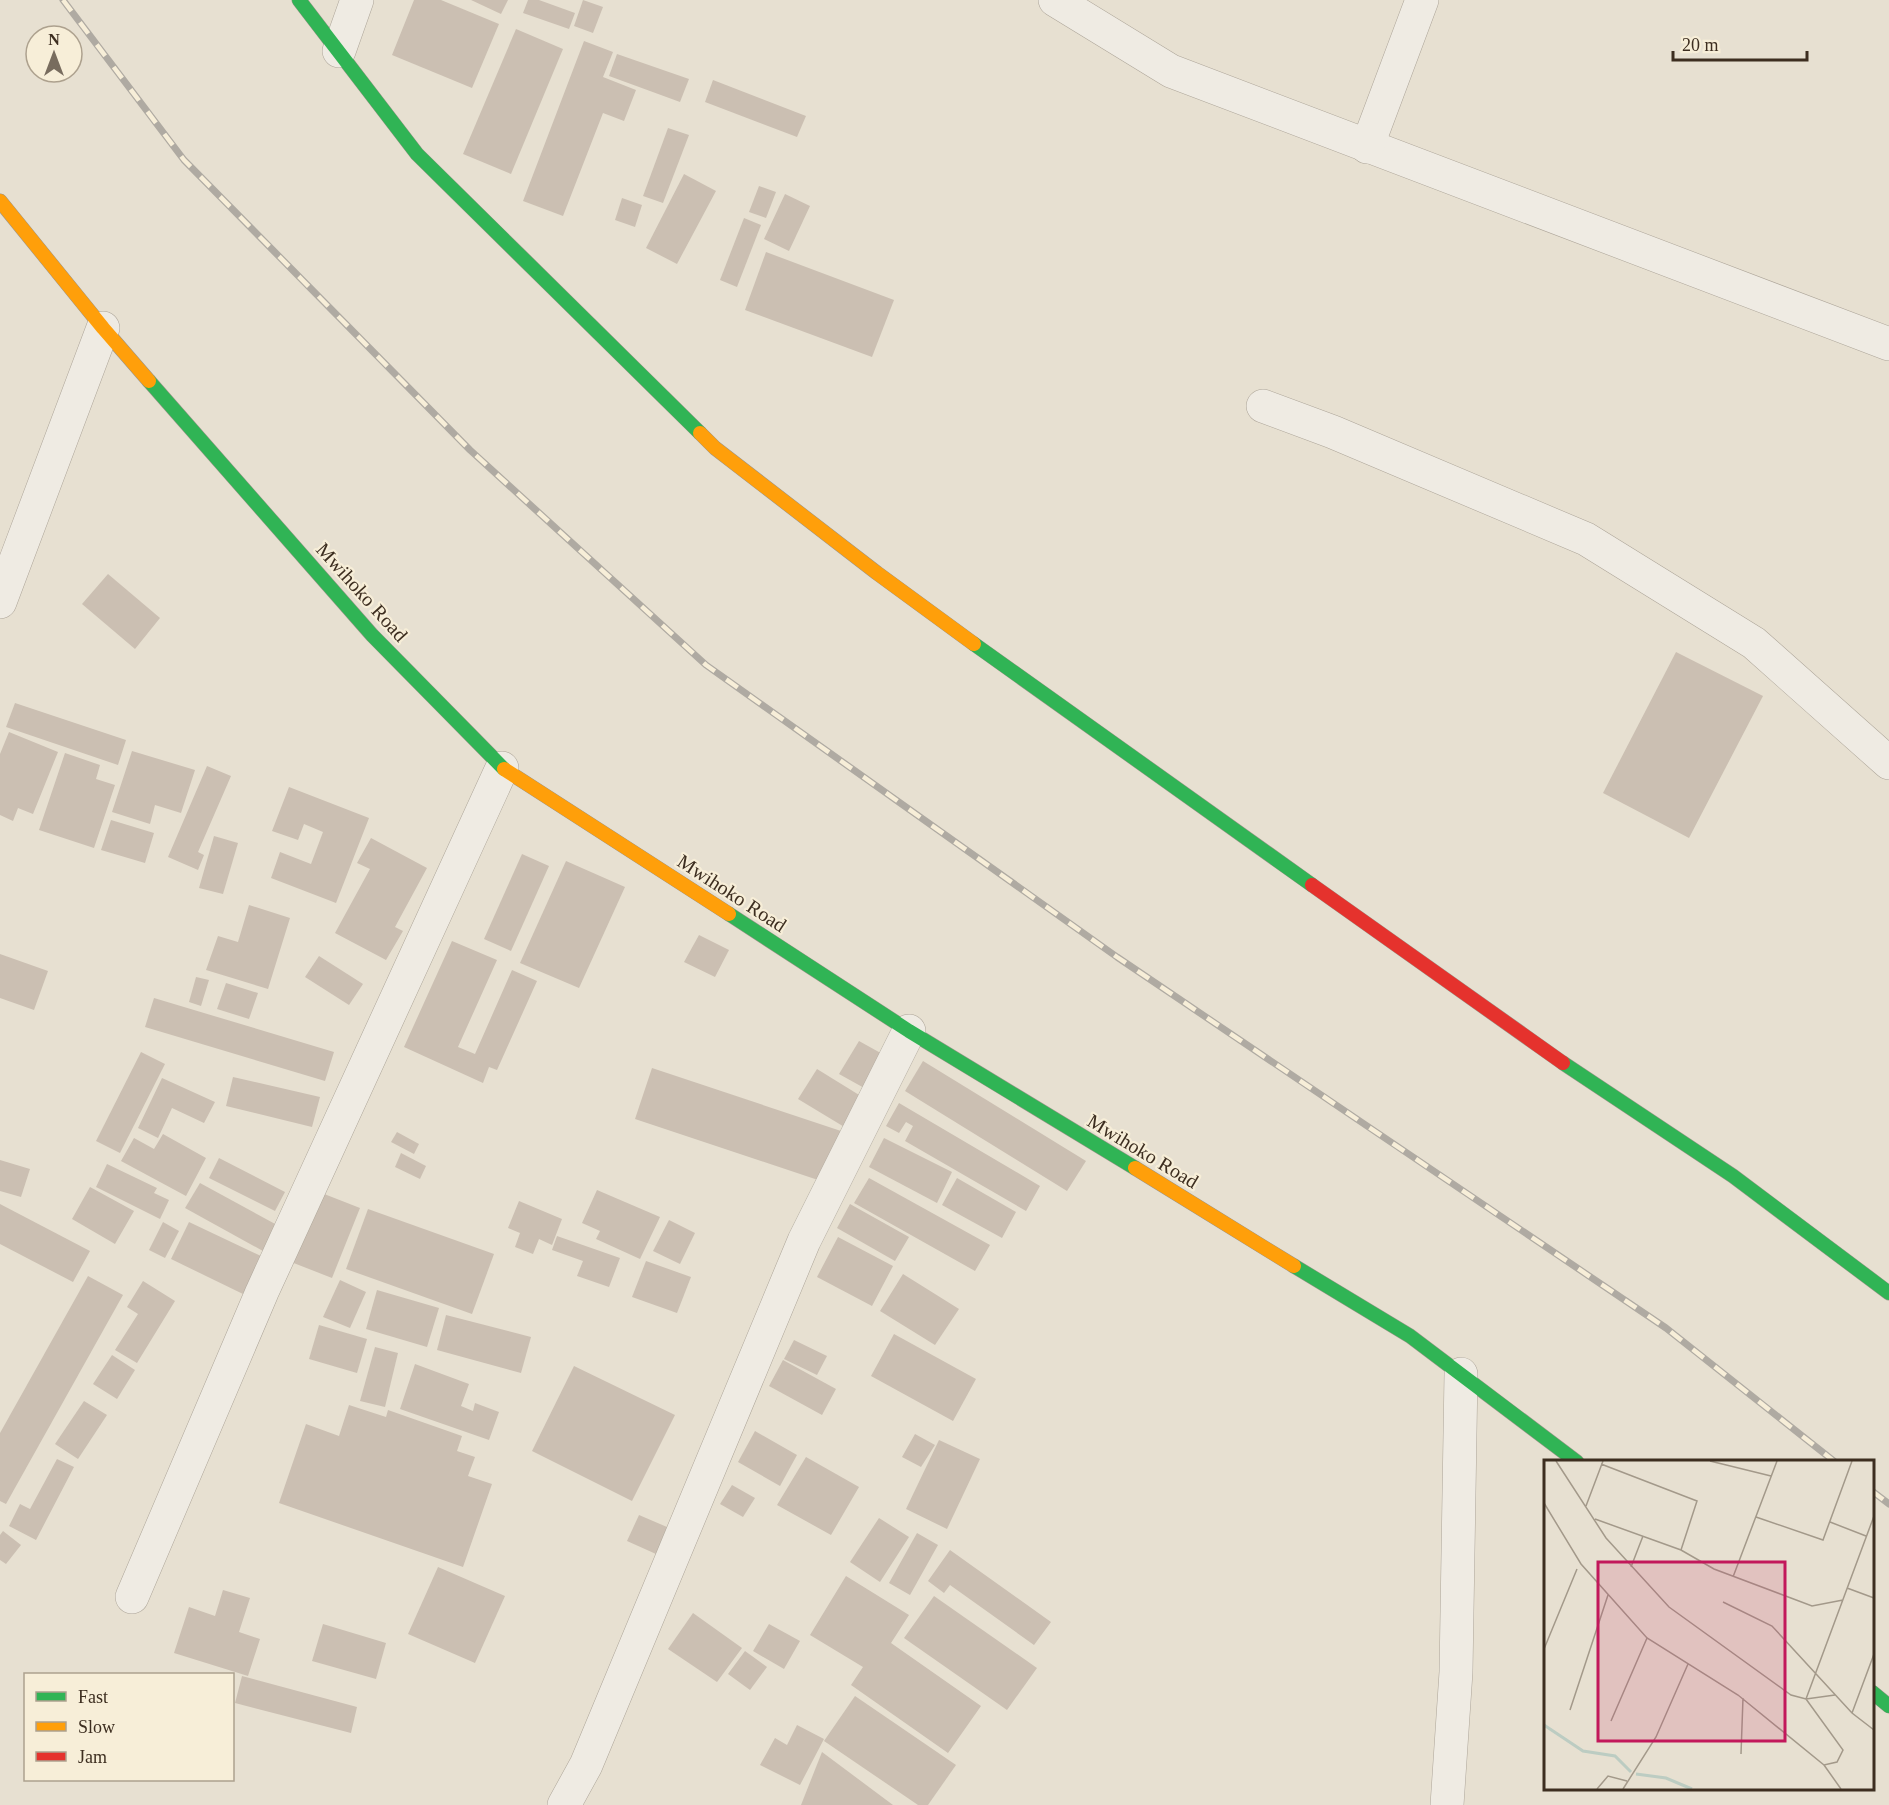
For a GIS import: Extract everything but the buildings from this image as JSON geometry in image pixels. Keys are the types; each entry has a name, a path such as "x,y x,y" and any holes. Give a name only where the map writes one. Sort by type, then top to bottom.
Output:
{"street":[{"path":"300,0 417,154 714,448 877,573 993,658 1555,1058 1733,1176 1889,1293"},
{"path":"339,51 357,0"},
{"path":"1055,0 1171,71 1889,344"},
{"path":"1367,147 1422,0"},
{"name":"Mwihoko Road","path":"0,201 104,328 372,635 502,768 909,1031 1410,1336 1576,1460"},
{"path":"0,602 104,328"},
{"path":"1263,406 1333,432 1586,540 1755,642 1889,762"},
{"path":"132,1597 262,1292 502,768"},
{"path":"564,1805 586,1765 804,1241 909,1031"},
{"path":"1447,1805 1456,1672 1461,1374"},
{"path":"1874,1694 1889,1706"}],"railway":[{"path":"63,0 184,160 470,450 706,665 1117,957 1666,1328 1832,1460"},
{"path":"1874,1493 1889,1504"}],"traffic: fast":[{"path":"299,0 417,154 700,433"},
{"path":"149,381 372,635 504,769"},
{"path":"974,644 1312,885"},
{"path":"729,914 909,1031 1135,1168"},
{"path":"1563,1063 1733,1176 1889,1293"},
{"path":"1294,1266 1410,1336 1574,1460"},
{"path":"1874,1694 1889,1706"}],"traffic: slow":[{"path":"0,201 149,381"},
{"path":"700,433 715,448 877,573 974,644"},
{"path":"504,769 729,914"},
{"path":"1135,1168 1294,1266"}],"traffic: jam":[{"path":"1312,885 1563,1063"}]}
